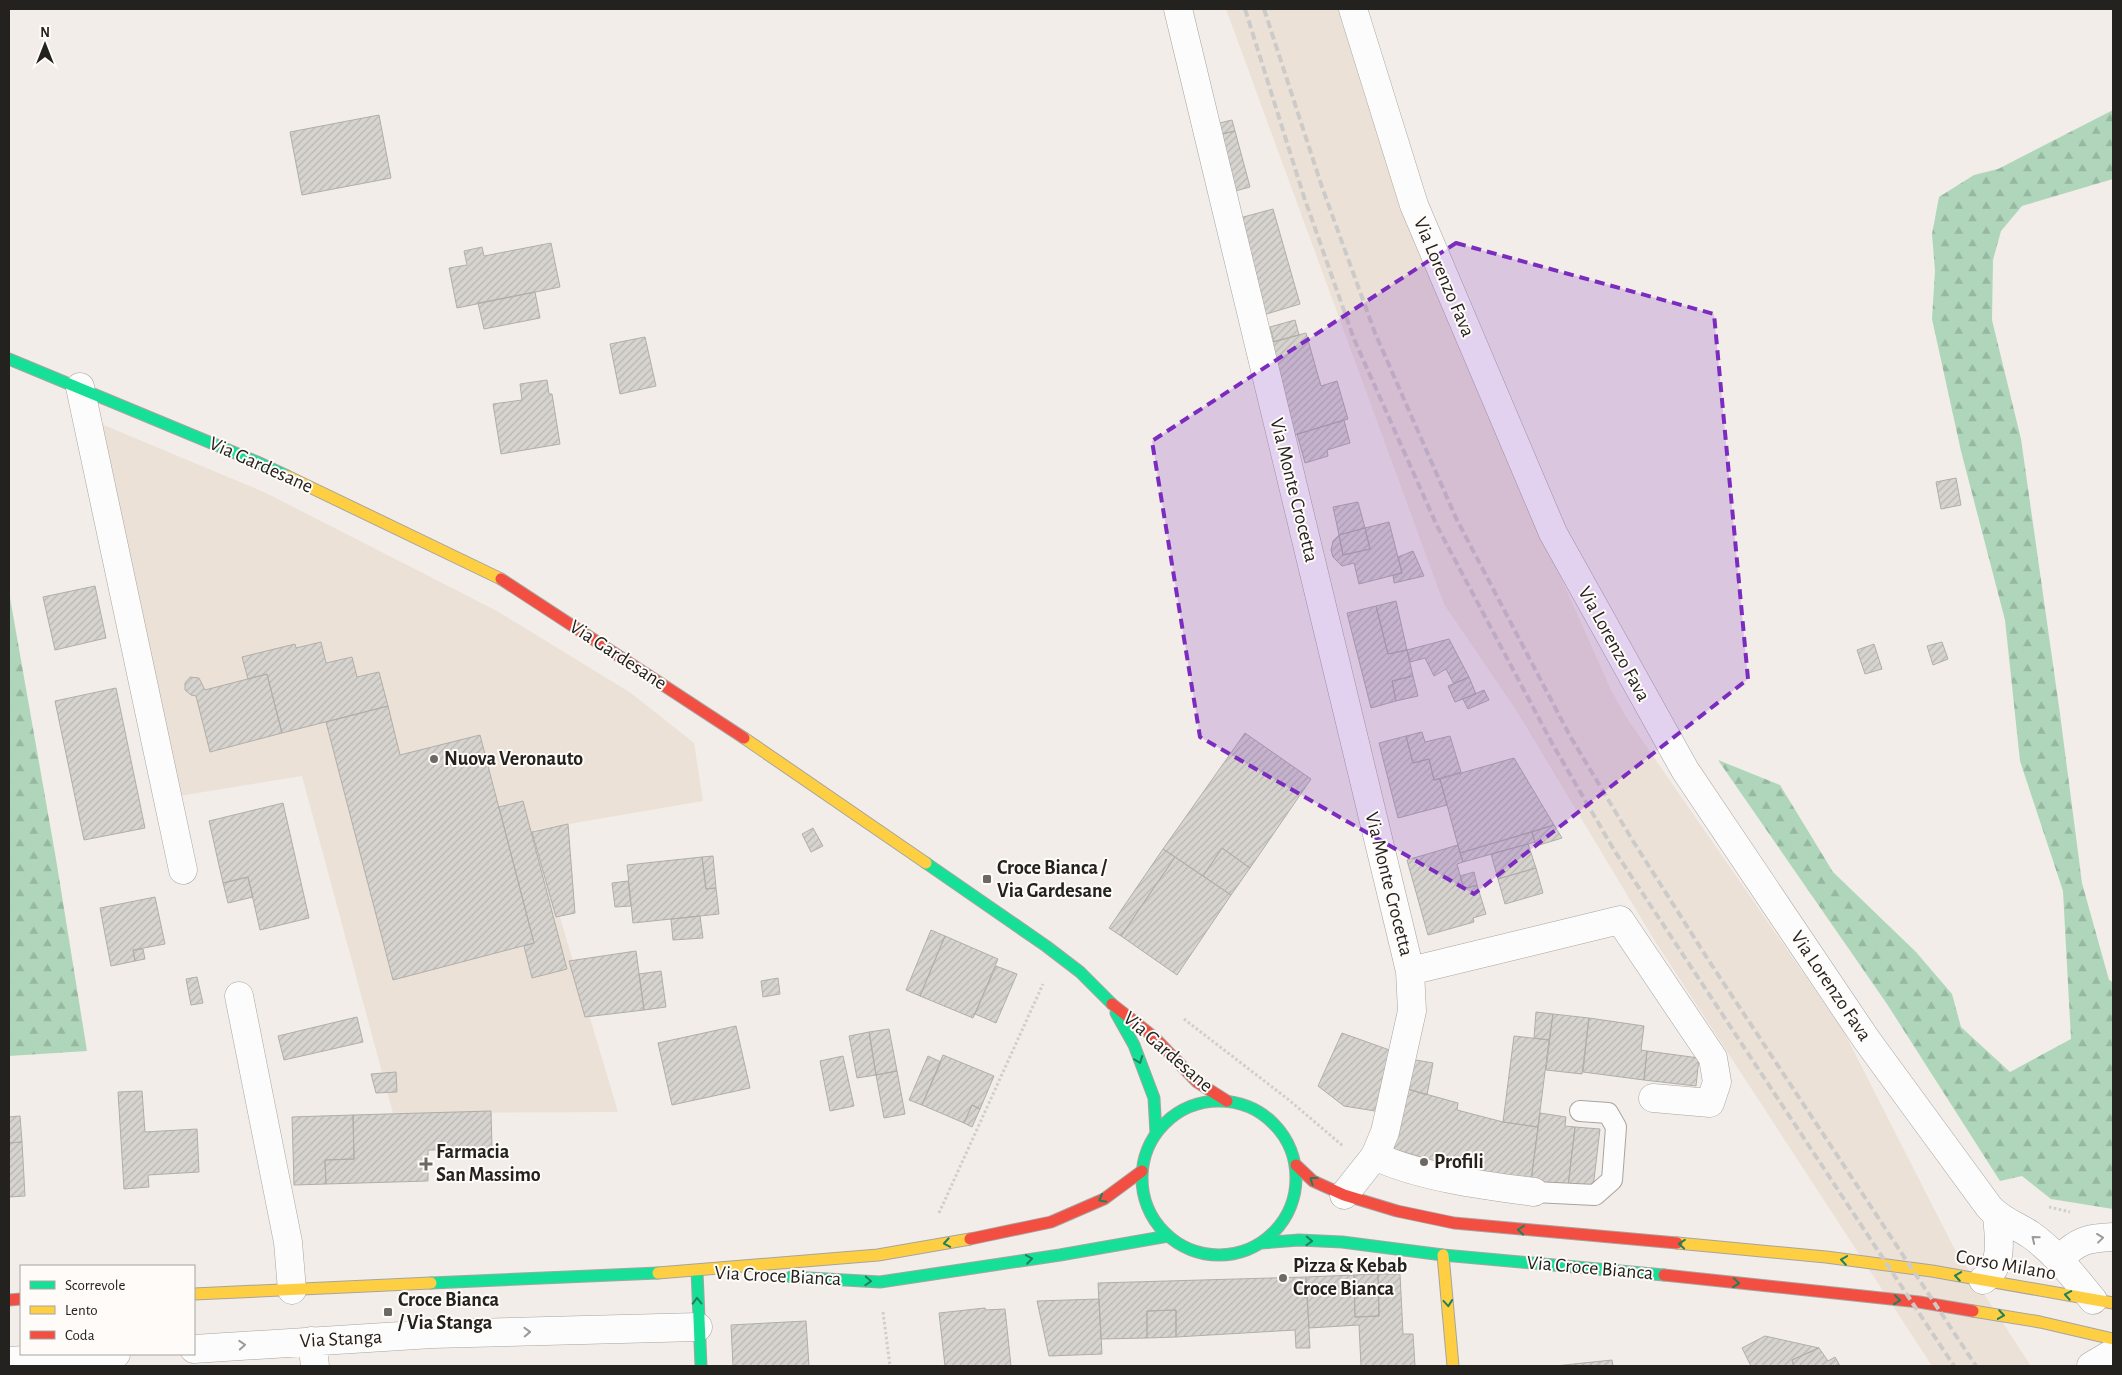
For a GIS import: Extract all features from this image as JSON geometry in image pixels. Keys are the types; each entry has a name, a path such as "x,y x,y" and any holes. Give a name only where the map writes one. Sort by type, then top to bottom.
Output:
{"main road":[{"name":"Via Gardesane","path":"9,359 257,462 494,575 722,722 1046,946 1080,972 1109,1001 1154,1037 1197,1082 1227,1101"},
{"name":"Via Gardesane","path":"1109,1001 1134,1045 1154,1098 1156,1134"},
{"name":"Via Croce Bianca","path":"1227,1101 1247,1106 1265,1115 1280,1129 1290,1146 1296,1165 1295,1195 1283,1223 1261,1243 1246,1250 1214,1255 1197,1252 1168,1236 1156,1222 1148,1207 1143,1189 1142,1171 1147,1152 1156,1134 1170,1119 1187,1108 1207,1102 1227,1101"},
{"name":"Via Croce Bianca","path":"1296,1165 1313,1181 1344,1194 1397,1211 1454,1223 1826,1257 1892,1266"},
{"name":"Via Croce Bianca","path":"697,1271 878,1255 999,1234 1051,1222 1104,1199 1142,1171"},
{"name":"Via Croce Bianca","path":"697,1271 880,1282 1060,1255 1168,1236"},
{"name":"Via Croce Bianca","path":"1261,1243 1299,1240 1342,1242 1443,1255 1674,1276 1919,1302 2040,1322 2113,1339"},
{"path":"1443,1255 1453,1366"},
{"name":"Corso Milano","path":"1892,1266 2103,1301"},
{"path":"195,1294 697,1271 701,1366"}],"street":[{"name":"Via Monte Crocetta","path":"1178,9 1410,971 1412,1011 1385,1132 1362,1153 1344,1194"},
{"name":"Via Lorenzo Fava","path":"1352,9 1414,205 1553,533 1685,770 1866,1039 1997,1216 2031,1235 2103,1301"},
{"path":"80,387 182,870"},
{"name":"Via Monte Crocetta","path":"1410,971 1620,920 1713,1058 1717,1082 1710,1103 1653,1098"},
{"path":"239,996 288,1242 292,1290"},
{"path":"1362,1153 1394,1165 1484,1185 1534,1192"},
{"name":"Via Lorenzo Fava","path":"1983,1280 1992,1274 1998,1262 2000,1239 1997,1216"},
{"path":"2059,1259 2074,1244 2097,1238 2113,1237"},
{"name":"Via Stanga","path":"195,1349 314,1354 432,1334 698,1327"},
{"path":"2092,1366 2113,1353"},
{"path":"9,1361 101,1355"}],"lane":[{"path":"1534,1192 1595,1194 1612,1180 1616,1128 1608,1113 1580,1111"}],"path":[{"path":"937,1216 1044,982"},
{"path":"1183,1018 1289,1100 1362,1153"},
{"path":"2046,1207 2074,1213"},
{"path":"883,1313 890,1366"}],"highlighted area":[{"path":"1456,243 1714,314 1748,679 1474,894 1200,737 1152,441"}],"shaded area":[{"path":"1226,9 1339,9 1430,270 1481,399 1611,690 1626,717 1844,1032 1954,1248 2031,1366 1932,1366 1653,938 1518,713 1444,604"},
{"name":"Nuova Veronauto","path":"99,423 266,493 497,611 631,693 694,743 703,801 534,830 618,1112 393,1113 302,776 179,796"}],"green space":[{"path":"2113,110 2113,179 2022,206 2001,231 1993,260 1992,320 2021,439 2082,883 2109,980 2113,982 2113,1209 2051,1199 2022,1176 2000,1181 1887,1004 1718,760 1780,785 1833,872 1916,952 1952,994 1961,1027 2010,1072 2071,1039 2063,891 2020,761 2005,620 1961,451 1932,319 1935,271 1932,234 1939,197 1974,175 1998,169"},
{"path":"9,592 56,859 87,1051 9,1056"}],"building":[{"path":"379,115 391,178 302,195 290,132"},
{"path":"1232,120 1235,131 1218,135 1215,124"},
{"path":"1235,131 1250,187 1228,193 1213,136"},
{"path":"1273,209 1300,304 1263,315 1236,219"},
{"path":"551,243 560,287 457,308 449,268 467,265 464,251 482,247 484,256"},
{"path":"535,292 540,318 484,329 478,303"},
{"path":"1295,320 1299,335 1274,342 1270,327"},
{"path":"1306,333 1321,386 1337,381 1348,419 1295,435 1268,343"},
{"path":"645,337 656,386 620,394 610,344"},
{"path":"547,380 549,394 552,394 560,444 501,454 493,404 522,400 520,384"},
{"path":"1344,420 1350,443 1327,450 1328,456 1305,463 1297,434"},
{"path":"1956,478 1961,505 1941,509 1936,482"},
{"path":"1358,502 1365,528 1339,535 1333,507"},
{"path":"1389,522 1402,573 1359,584 1354,563 1342,566 1333,557 1331,550 1333,541 1339,535 1343,555 1370,549 1365,528"},
{"path":"1365,528 1370,549 1343,555 1339,535"},
{"path":"1413,551 1424,576 1394,583 1393,575 1402,573 1398,557"},
{"path":"95,586 106,638 55,650 43,597"},
{"path":"1396,601 1407,650 1388,654 1376,606"},
{"path":"1376,606 1388,654 1407,650 1413,676 1392,681 1396,701 1371,708 1347,613"},
{"path":"1449,639 1469,677 1454,684 1446,669 1434,676 1425,658 1410,662 1407,650"},
{"path":"321,642 326,663 352,657 357,677 379,672 388,706 282,733 267,674 248,679 242,657 295,644 296,648"},
{"path":"1942,642 1948,659 1933,665 1927,646"},
{"path":"1874,644 1882,669 1865,674 1857,650"},
{"path":"267,674 282,733 210,752 196,696 191,695 185,690 185,683 190,677 199,678 205,690"},
{"path":"1413,676 1418,696 1396,701 1392,681"},
{"path":"1469,677 1476,694 1455,702 1448,686"},
{"path":"116,688 145,828 84,840 55,701"},
{"path":"1484,690 1489,700 1468,709 1463,699"},
{"path":"388,706 400,755 480,735 534,943 393,980 326,722"},
{"path":"1422,732 1425,742 1450,736 1461,772 1434,780 1429,759 1413,763 1406,736"},
{"path":"1245,733 1311,779 1250,868 1222,848 1203,876 1163,849"},
{"path":"1406,736 1413,763 1429,759 1434,780 1440,779 1447,805 1398,818 1379,743"},
{"path":"1514,758 1554,825 1460,853 1440,779"},
{"path":"523,801 567,969 532,978 524,946 534,943 499,807"},
{"path":"283,803 309,918 260,930 248,877 223,883 209,821"},
{"path":"568,824 575,913 556,917 532,832"},
{"path":"1554,825 1562,838 1536,846 1532,832"},
{"path":"813,828 823,846 811,852 802,834"},
{"path":"1532,832 1535,842 1463,862 1460,853"},
{"path":"1528,844 1536,868 1498,879 1491,854"},
{"path":"1458,845 1463,862 1457,864 1464,889 1477,885 1486,914 1473,918 1474,922 1428,935 1407,860"},
{"path":"1222,848 1250,868 1231,895 1203,876"},
{"path":"1163,849 1175,857 1121,936 1109,928"},
{"path":"713,856 716,888 706,889 702,857"},
{"path":"702,857 706,889 716,888 719,914 633,923 627,865"},
{"path":"1175,857 1231,895 1177,975 1121,936"},
{"path":"1536,868 1543,893 1505,904 1498,879"},
{"path":"1474,872 1477,885 1464,889 1460,876"},
{"path":"248,877 253,897 228,903 223,883"},
{"path":"628,881 631,906 615,907 612,883"},
{"path":"155,897 165,944 133,950 135,961 111,966 100,908"},
{"path":"700,916 703,938 673,940 671,919"},
{"path":"931,930 945,936 920,996 906,990"},
{"path":"945,936 998,959 973,1018 920,996"},
{"path":"143,949 145,959 135,961 133,950"},
{"path":"636,951 644,1010 585,1017 569,961"},
{"path":"996,966 1017,974 996,1023 975,1014"},
{"path":"661,971 666,1007 644,1010 639,974"},
{"path":"197,977 203,1003 191,1005 186,979"},
{"path":"778,978 780,994 763,997 761,981"},
{"path":"1536,1012 1553,1014 1549,1040 1534,1038"},
{"path":"1553,1014 1589,1018 1582,1074 1546,1070"},
{"path":"357,1017 363,1042 284,1060 278,1036"},
{"path":"1589,1018 1644,1026 1641,1050 1647,1051 1644,1080 1583,1072"},
{"path":"736,1026 750,1088 672,1105 658,1043"},
{"path":"889,1029 897,1071 876,1075 869,1032"},
{"path":"869,1032 876,1075 857,1078 849,1036"},
{"path":"1342,1033 1395,1052 1381,1112 1344,1106 1318,1086"},
{"path":"1514,1036 1549,1040 1538,1127 1503,1122"},
{"path":"1647,1051 1699,1058 1696,1086 1644,1080"},
{"path":"943,1055 994,1076 980,1109 972,1105 964,1123 922,1105"},
{"path":"843,1056 854,1106 830,1111 820,1061"},
{"path":"928,1056 941,1062 922,1105 909,1100"},
{"path":"1410,1059 1433,1063 1427,1095 1404,1088"},
{"path":"897,1071 905,1114 884,1118 876,1075"},
{"path":"396,1072 397,1092 376,1093 371,1074"},
{"path":"1404,1088 1458,1103 1457,1110 1503,1122 1538,1127 1531,1181 1480,1174 1390,1148"},
{"path":"142,1091 145,1132 197,1129 199,1172 148,1175 149,1187 124,1189 118,1092"},
{"path":"972,1105 980,1109 972,1127 964,1123"},
{"path":"491,1111 492,1149 428,1150 428,1181 326,1184 325,1160 354,1159 353,1115"},
{"path":"1540,1113 1566,1117 1565,1126 1575,1127 1568,1186 1531,1181"},
{"path":"353,1115 354,1159 325,1160 326,1184 294,1185 292,1117"},
{"path":"20,1116 22,1142 9,1143 9,1117"},
{"path":"1575,1127 1600,1129 1593,1188 1568,1186"},
{"path":"22,1142 25,1196 9,1197 9,1143"},
{"path":"1378,1274 1400,1274 1403,1334 1413,1334 1415,1366 1361,1366 1359,1325 1309,1328 1306,1277 1354,1275 1355,1317 1379,1316"},
{"path":"1378,1274 1379,1316 1355,1317 1354,1275"},
{"path":"1306,1277 1310,1348 1296,1348 1295,1330 1176,1337 1176,1310 1147,1311 1147,1338 1101,1339 1098,1283"},
{"path":"1099,1299 1102,1354 1049,1356 1037,1301"},
{"path":"985,1308 986,1310 1005,1309 1011,1366 945,1366 939,1313"},
{"path":"1176,1310 1176,1337 1147,1338 1147,1311"},
{"path":"806,1321 809,1366 733,1366 731,1325"},
{"path":"1765,1336 1819,1348 1792,1360 1794,1366 1751,1366 1742,1348"},
{"path":"1819,1348 1828,1361 1835,1357 1840,1366 1794,1366 1792,1360"},
{"path":"1612,1360 1613,1366 1555,1366"}],"railway":[{"path":"1245,9 1304,197 1354,339 1437,526 1553,745 1614,850 1954,1366"},
{"path":"1264,9 1322,187 1375,333 1456,518 1570,736 1633,841 1709,961 1976,1366"}],"traffic: fast":[{"path":"9,359 287,476"},
{"path":"926,863 1046,946 1080,972 1112,1004"},
{"path":"1116,1013 1134,1045 1154,1098 1156,1134"},
{"path":"1219,1101 1248,1107 1262,1114 1273,1124 1283,1135 1290,1149 1296,1178 1290,1207 1283,1221 1273,1232 1262,1242 1248,1249 1219,1255 1190,1249 1176,1242 1165,1232 1155,1221 1148,1207 1142,1178 1148,1149 1155,1135 1165,1124 1176,1114 1190,1107 1219,1101"},
{"path":"791,1277 880,1282 1060,1255 1168,1236"},
{"path":"1261,1243 1299,1240 1342,1242 1443,1255 1664,1275"},
{"path":"697,1271 701,1366"},
{"path":"431,1283 658,1273"}],"traffic: slow":[{"path":"287,476 501,579"},
{"path":"744,738 926,863"},
{"path":"658,1273 878,1255 970,1239"},
{"path":"1677,1243 1826,1257 1932,1271 2113,1303"},
{"path":"1443,1255 1453,1366"},
{"path":"195,1294 431,1283"},
{"path":"1973,1311 2040,1322 2113,1339"}],"traffic: jam":[{"path":"501,579 744,738"},
{"path":"1112,1004 1154,1037 1197,1082 1227,1101"},
{"path":"1296,1165 1313,1181 1344,1195 1397,1211 1454,1223 1677,1243"},
{"path":"970,1239 1051,1222 1104,1199 1142,1171"},
{"path":"1664,1275 1919,1302 1973,1311"},
{"path":"9,1300 20,1299"}],"place":[{"name":"Nuova Veronauto","path":"434,759"},
{"name":"Croce Bianca / Via Gardesane","path":"987,879"},
{"name":"Profili","path":"1424,1162"},
{"name":"Farmacia San Massimo","path":"426,1164"},
{"name":"Pizza & Kebab Croce Bianca","path":"1283,1278"},
{"name":"Croce Bianca / Via Stanga","path":"388,1312"}]}
